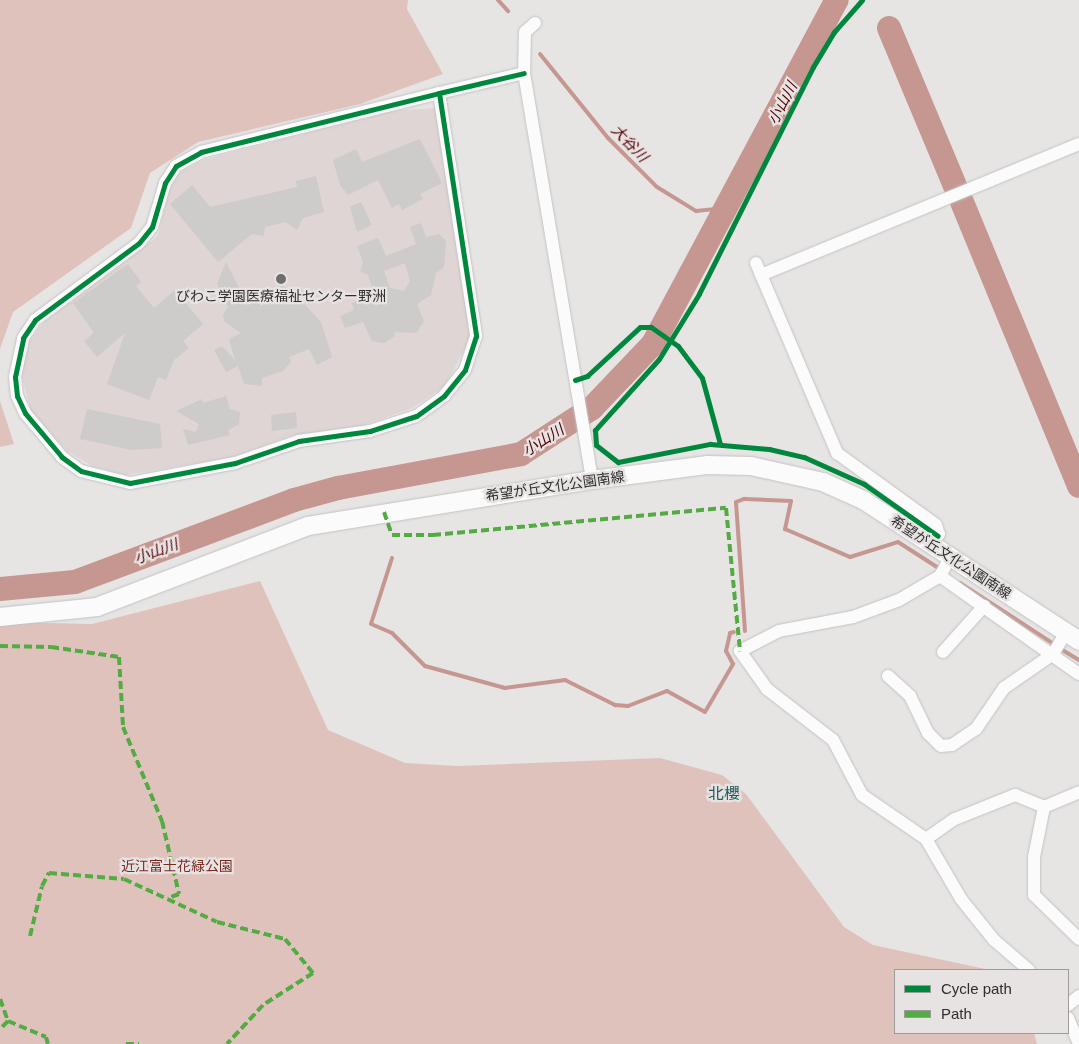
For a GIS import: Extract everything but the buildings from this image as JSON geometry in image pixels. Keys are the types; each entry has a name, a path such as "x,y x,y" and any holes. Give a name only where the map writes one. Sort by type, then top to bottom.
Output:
{"main road":[{"name":"希望が丘文化公園南線","path":"0,617 97,607 308,526 592,480 708,465 790,472 863,500 1073,637"}],"street":[{"path":"535,23 525,32 524,73 592,480"},
{"path":"439,93 476,336 464,370 444,396 416,416 370,431 299,441 235,463 130,483 81,472 62,457 24,413 17,396 15,377 23,338 35,320 139,243 152,227 164,182 176,166 201,152 439,93 524,73"},
{"path":"762,275 1079,144"},
{"path":"756,263 837,453 936,525 939,534 933,544"},
{"path":"951,556 940,576 878,609 779,631 740,651 767,689 833,740 862,795 926,839 961,899 994,940 1027,969"},
{"path":"940,576 1079,674"},
{"path":"943,652 984,606"},
{"path":"888,676 910,696 928,733 941,746 952,745 976,730 1004,688 1053,654 1073,637"},
{"path":"926,839 955,819 1015,795 1044,807 1079,792"},
{"path":"1044,807 1034,857 1034,895 1079,939"},
{"path":"1069,1004 1079,996"},
{"path":"1069,1020 1079,1044"}],"shaded area":[{"name":"びわこ学園医療福祉センター野洲","path":"435,108 471,337 445,386 412,408 355,428 293,435 233,457 126,475 92,466 67,451 31,411 22,376 29,342 44,322 158,236 169,191 179,173 203,160 392,111"}],"green space":[{"path":"0,0 408,0 407,9 443,74 360,104 198,142 150,173 131,228 13,312 0,349"},
{"path":"0,401 14,444 0,447"},
{"name":"近江富士花緑公園","path":"260,581 328,730 405,763 457,766 660,758 722,775 746,794 844,927 873,945 985,969 894,969 894,1034 1034,1034 1037,1044 0,1044 0,622 92,624"}],"waterway":[{"name":"大谷川","path":"498,0 508,11"},
{"name":"小山川","path":"0,589 75,582 294,500 338,488 521,454 592,408 653,344 837,0"},
{"path":"889,28 955,186"},
{"name":"大谷川","path":"540,54 608,138 657,187 696,211 726,208"},
{"path":"962,202 1079,486"},
{"path":"745,631 736,502 744,499 791,501 785,529 850,557 898,542 940,569"},
{"path":"392,558 371,624 392,633 425,666 505,688 565,680 615,705 628,706 667,691 705,712 733,664 726,651 730,633 734,632"},
{"path":"960,583 1051,642"},
{"path":"1064,651 1079,660"}],"marked path":[{"path":"384,512 392,535 433,535 726,508 740,651"},
{"path":"0,646 51,647 119,657 123,727 162,821 179,894 168,898"},
{"path":"30,936 42,886 49,873 124,879 217,922 285,939 313,973 263,1005 227,1044"},
{"path":"0,999 8,1021 0,1029"},
{"path":"8,1021 46,1037 48,1044"},
{"path":"126,1044 139,1044"}],"cycle path":[{"path":"862,0 834,32 813,67 699,294 659,359 595,430 596,445 618,462 710,444 769,449 804,457 864,484 938,536"},
{"path":"439,93 476,336 465,370 444,396 416,416 370,431 299,441 235,463 130,483 81,471 62,457 25,413 17,396 15,377 23,338 35,320 139,243 152,227 165,183 176,166 201,152 439,93 524,73"},
{"path":"575,380 587,376 640,327 651,327 678,346 702,378 720,444"}],"place":[{"name":"びわこ学園医療福祉センター野洲","path":"281,279"}],"district":[{"name":"北櫻","path":"724,794"}]}
